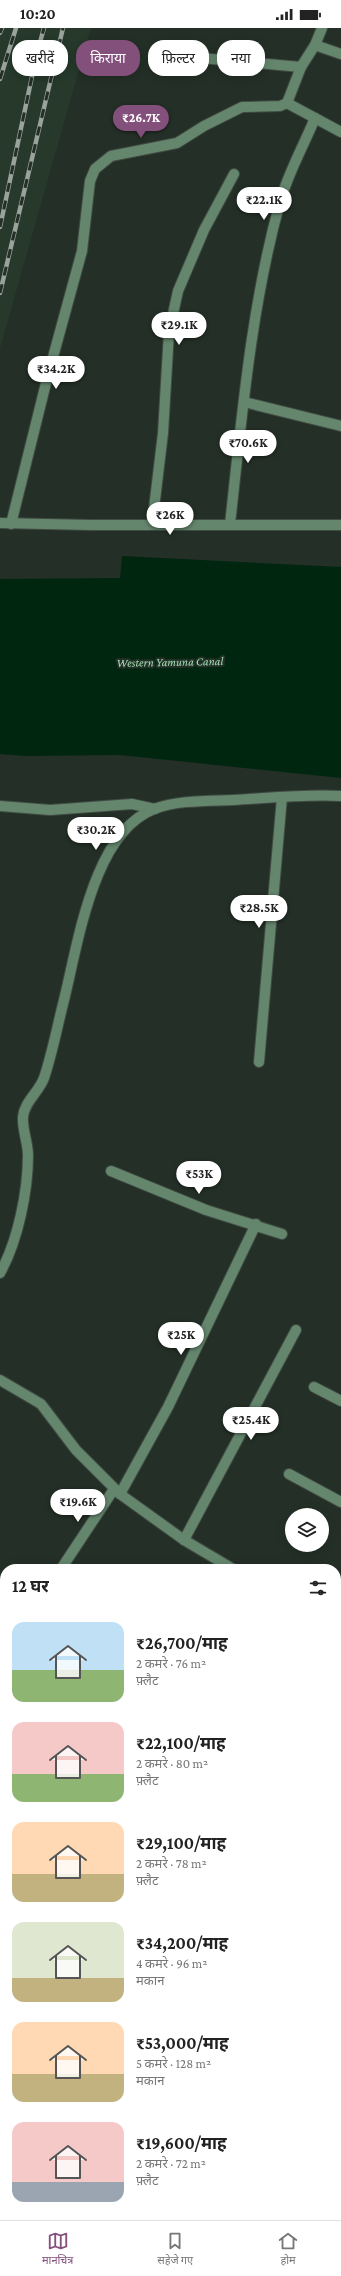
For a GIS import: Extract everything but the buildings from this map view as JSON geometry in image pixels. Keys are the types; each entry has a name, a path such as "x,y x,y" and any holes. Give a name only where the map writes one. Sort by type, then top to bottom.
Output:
{"street":[{"path":"11,524 47,379 82,251 90,181 95,169 111,156 177,143 208,124 242,107 280,106 287,103 300,67 315,45 322,28"},
{"path":"315,45 341,54"},
{"path":"209,59 300,67"},
{"path":"287,103 341,132"},
{"path":"230,524 252,336 280,200 315,118"},
{"path":"152,525 163,433 169,332 178,291 204,230 234,174"},
{"path":"244,402 341,426"},
{"path":"0,523 341,525"},
{"path":"0,1273 11,1245 24,1200 28,1155 23,1118 24,1111 44,1079 90,896 102,862 115,841 129,825 155,809 184,802 282,797 341,796"},
{"path":"259,1062 282,797"},
{"path":"0,806 50,810 132,804 155,809"},
{"path":"111,1171 206,1210 256,1224 282,1234"},
{"path":"65,1564 117,1491 168,1407 256,1224"},
{"path":"184,1540 296,1330"},
{"path":"0,1380 41,1404 76,1450 117,1491 184,1540 225,1564"},
{"path":"314,1386 341,1400"},
{"path":"289,1474 341,1502"}],"shaded area":[{"path":"0,28 91,28 88,40 76,40 76,76 77,76 0,348"}],"water":[{"name":"Western Yamuna Canal","path":"122,556 341,567 341,778 120,755 25,756 0,754 0,579 120,578"}],"railway":[{"path":"0,33 2,28"},
{"path":"0,79 16,28"},
{"path":"0,227 37,53 44,28"},
{"path":"0,293 63,28"}]}
